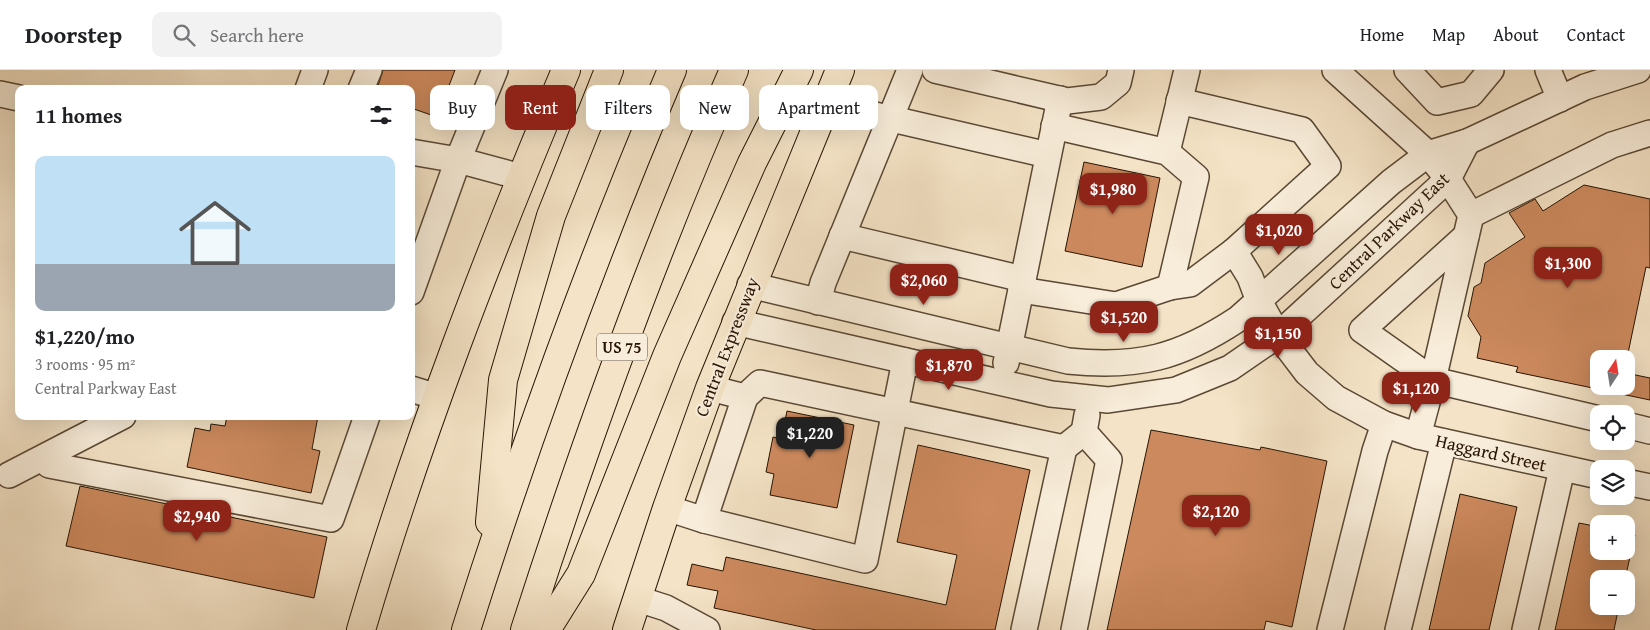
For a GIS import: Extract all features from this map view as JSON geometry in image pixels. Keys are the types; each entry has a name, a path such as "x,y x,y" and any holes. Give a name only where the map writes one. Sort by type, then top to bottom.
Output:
{"main road":[{"path":"362,630 387,542 437,397 521,177 566,70"},
{"path":"487,563 496,438 503,380 550,216 609,70"},
{"path":"466,630 487,563 578,302 672,70"},
{"name":"US 75","path":"525,630 578,466 628,330 671,218 734,70"},
{"path":"546,630 581,574 667,356 752,163 799,70"},
{"name":"Central Expressway","path":"834,85 840,70"},
{"name":"Central Expressway","path":"627,630 667,508 710,388 750,285 816,130"}],"street":[{"path":"309,85 315,70"},
{"path":"363,85 369,70"},
{"path":"415,281 458,160 495,70"},
{"path":"818,302 823,283 910,70"},
{"path":"935,70 1067,101 1101,97 1118,83 1121,70"},
{"path":"1167,152 1187,70"},
{"path":"1335,70 1428,154 1448,179 1469,226 1418,436"},
{"path":"1408,70 1437,102 1471,94 1492,70"},
{"path":"1548,70 1560,99"},
{"name":"Central Parkway East","path":"750,285 1068,361 1128,363 1159,358 1211,336 1259,301 1391,182 1428,154 1467,142 1585,87 1638,70"},
{"path":"0,94 15,97"},
{"path":"1001,383 1060,99"},
{"path":"842,236 1022,285 1116,306 1170,287 1190,284 1234,251 1328,166 1302,130 1180,101"},
{"path":"878,117 1048,155"},
{"path":"1054,126 1167,152 1196,176 1170,287"},
{"path":"1590,417 1433,380 1362,330 1469,226 1612,145 1650,133"},
{"name":"Central Parkway East","path":"735,322 1051,394 1090,398 1125,398 1176,390 1230,368 1278,335 1448,179 1467,142"},
{"path":"1612,145 1650,154"},
{"path":"415,153 458,160 521,177"},
{"name":"Haggard Street","path":"1234,251 1250,277 1259,301 1278,335 1307,373 1336,398 1384,424 1418,436 1590,474"},
{"path":"667,508 704,520 865,560 905,361"},
{"path":"1024,630 1064,448 1084,432 1090,398 1091,363"},
{"path":"704,520 745,397 760,383 896,410 1064,448"},
{"path":"710,388 745,397"},
{"path":"415,389 437,397"},
{"path":"9,475 115,420"},
{"path":"49,466 331,519 367,420"},
{"path":"1330,630 1375,451 1384,424"},
{"path":"1635,427 1650,431"},
{"path":"1074,630 1109,460 1084,432"},
{"path":"1398,630 1444,442"},
{"path":"1525,630 1562,469"},
{"path":"1635,484 1650,487"},
{"path":"638,599 666,608 707,630"}],"building":[{"path":"383,70 455,70 449,85 430,85 430,115 415,109 415,85 378,85"},
{"path":"1084,162 1160,178 1142,267 1065,251"},
{"path":"1584,185 1650,199 1650,268 1646,267 1629,350 1590,350 1590,387 1516,372 1518,367 1477,358 1481,337 1468,316 1474,287 1481,283 1485,263 1525,237 1509,213 1535,199 1543,211"},
{"path":"1635,375 1650,378 1650,400 1626,395 1635,395"},
{"path":"787,411 854,425 837,508 770,495 774,474 766,472 773,437 781,439"},
{"path":"226,420 317,420 312,449 320,451 311,493 187,467 195,428 210,431 211,424 225,426"},
{"path":"1151,430 1260,450 1261,447 1327,461 1292,627 1266,621 1264,630 1107,630"},
{"path":"918,445 1030,470 995,630 816,630 714,608 718,591 687,585 692,564 723,571 726,557 946,605 957,555 897,542"},
{"path":"80,486 327,537 314,598 66,546"},
{"path":"1460,494 1517,507 1489,630 1429,630"},
{"path":"1579,523 1590,525 1590,560 1629,560 1627,570 1590,570 1590,615 1617,615 1614,630 1555,630"}]}
